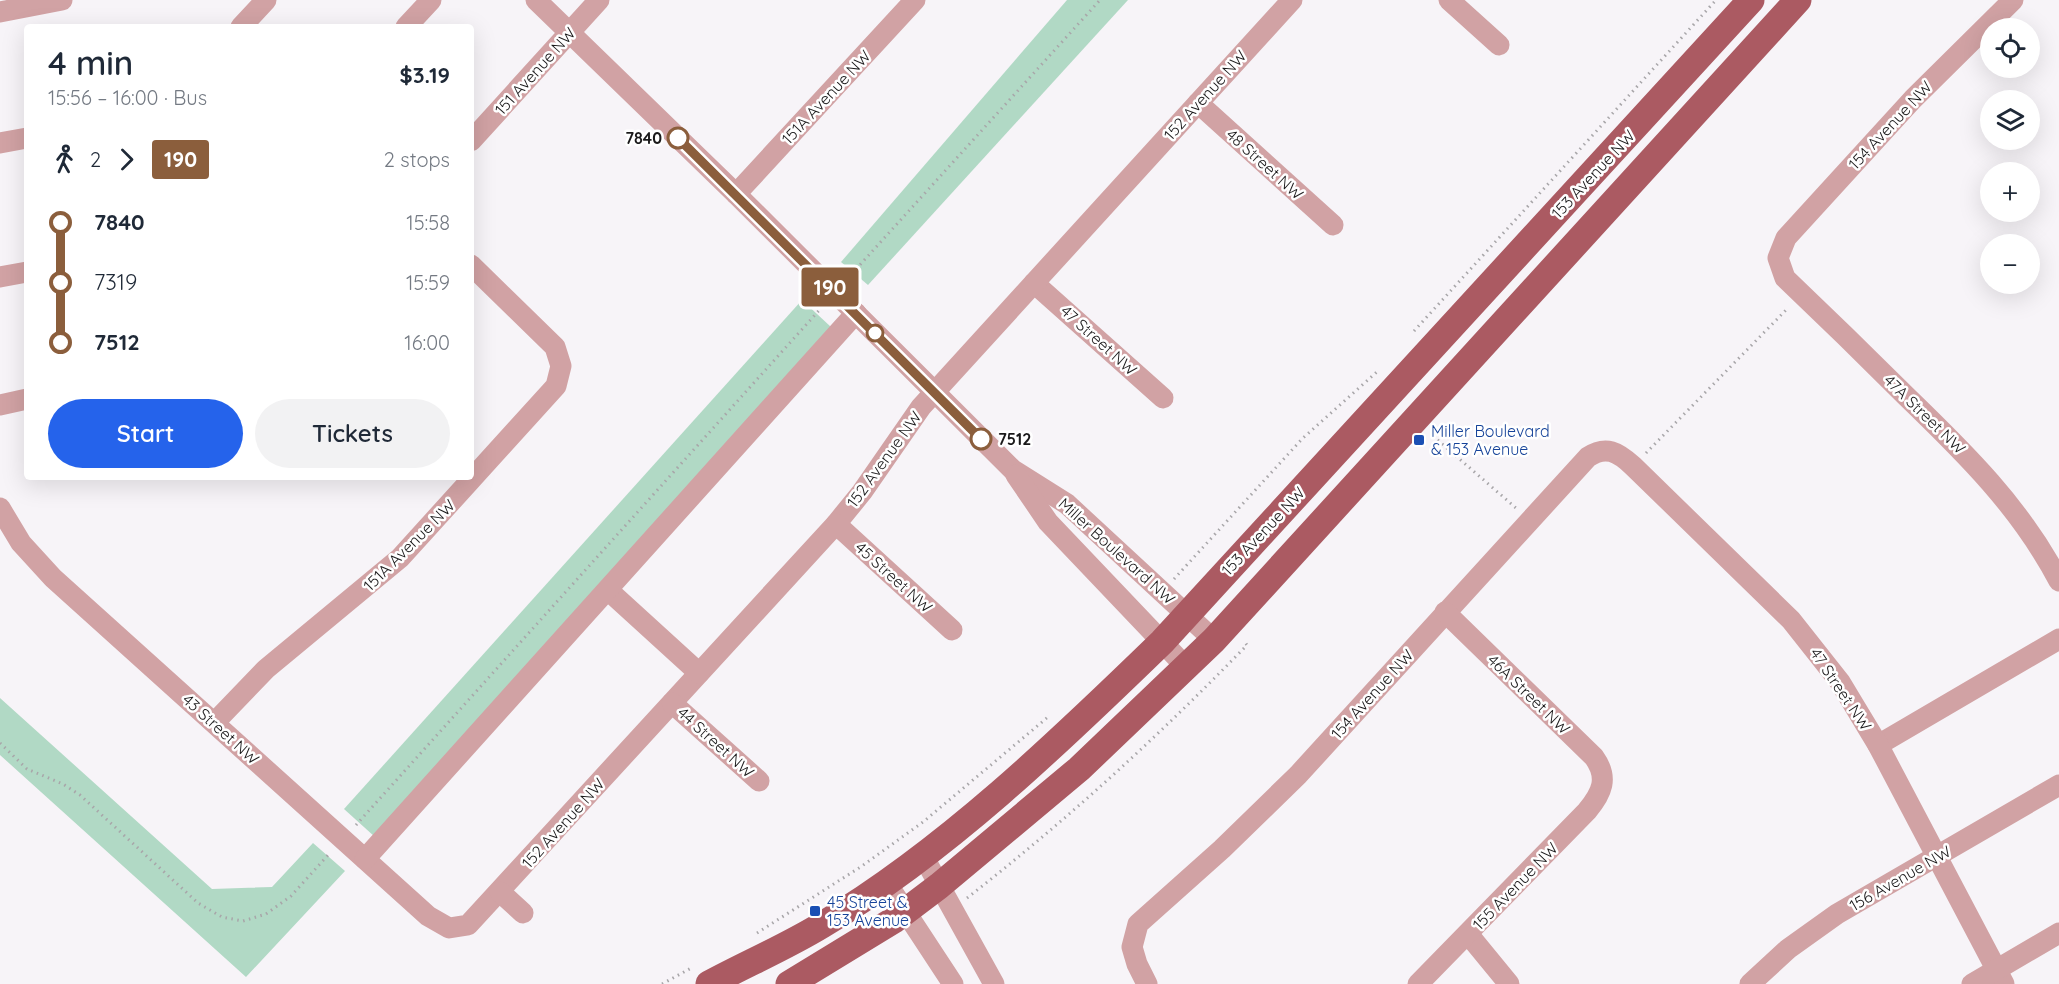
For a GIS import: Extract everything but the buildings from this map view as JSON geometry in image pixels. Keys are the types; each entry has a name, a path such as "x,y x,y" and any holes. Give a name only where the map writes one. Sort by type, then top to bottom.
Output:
{"main road":[{"name":"153 Avenue NW","path":"703,974 821,925 886,882 1063,738 1162,642 1751,0"},
{"path":"789,984 906,912 939,886 1079,769 1186,668 1798,0"}],"street":[{"path":"0,12 62,0"},
{"path":"244,24 266,0"},
{"path":"409,24 431,0"},
{"name":"Miller Boulevard NW","path":"536,0 736,194 1013,470 1048,522 1186,668"},
{"name":"151 Avenue NW","path":"474,138 599,0"},
{"name":"151A Avenue NW","path":"736,194 915,0"},
{"name":"152 Avenue NW","path":"460,928 474,921 836,524 862,492 915,414 1292,0"},
{"path":"1449,0 1498,45"},
{"name":"154 Avenue NW","path":"1778,258 1786,238 1922,90 2013,0"},
{"name":"48 Street NW","path":"1198,103 1333,225"},
{"path":"0,143 24,139"},
{"name":"47A Street NW","path":"1778,258 1785,278 1980,468 2030,532 2059,581"},
{"name":"151A Avenue NW","path":"474,268 555,347 559,357 560,376 550,396 474,478"},
{"path":"0,277 24,273"},
{"name":"47 Street NW","path":"1034,283 1163,398"},
{"path":"365,859 609,591 856,313"},
{"path":"0,405 24,400"},
{"name":"154 Avenue NW","path":"1147,984 1134,956 1133,936 1147,915 1215,855 1298,775 1444,612 1588,457 1607,449"},
{"name":"47 Street NW","path":"1607,449 1616,452 1633,466 1798,628 1840,682 1878,744 1999,977"},
{"name":"Miller Boulevard NW","path":"1013,470 1067,504 1214,640"},
{"name":"151A Avenue NW","path":"215,722 266,669 400,558 472,480"},
{"name":"43 Street NW","path":"0,508 21,543 48,573 435,921 449,928 460,928"},
{"name":"45 Street NW","path":"836,524 952,630"},
{"path":"609,591 699,673"},
{"name":"46A Street NW","path":"1444,612 1594,757 1603,774 1604,782"},
{"path":"1878,744 2059,639"},
{"name":"44 Street NW","path":"672,703 759,781"},
{"name":"155 Avenue NW","path":"1418,984 1587,811 1600,794 1604,782"},
{"name":"156 Avenue NW","path":"1749,984 1814,930 2059,785"},
{"path":"922,854 994,984"},
{"path":"886,882 952,984"},
{"path":"500,892 523,913"},
{"path":"1972,984 1999,977 2059,933"},
{"path":"1468,934 1509,984"}],"path":[{"path":"0,743 27,769 39,776 63,784 80,795 198,903 222,917 243,921 256,918 275,908 291,896 1100,0"},
{"path":"1412,333 1716,0"},
{"path":"1633,466 1802,294"},
{"path":"1160,590 1178,576 1302,439 1382,368"},
{"path":"1433,436 1529,520"},
{"path":"748,937 862,866 915,828 1050,715"},
{"path":"662,984 703,974"}],"green space":[{"path":"1067,0 1128,0 868,285 841,262"},
{"path":"802,300 831,327 375,837 344,809"},
{"path":"0,698 212,889 272,887 313,843 345,871 246,977 0,755"}],"bus line":[{"name":"190","path":"678,138 981,439"}],"place":[{"name":"7840","path":"678,138"},
{"name":"7512","path":"981,439"},
{"name":"Miller Boulevard & 153 Avenue","path":"1419,440"},
{"name":"45 Street & 153 Avenue","path":"815,911"}]}
